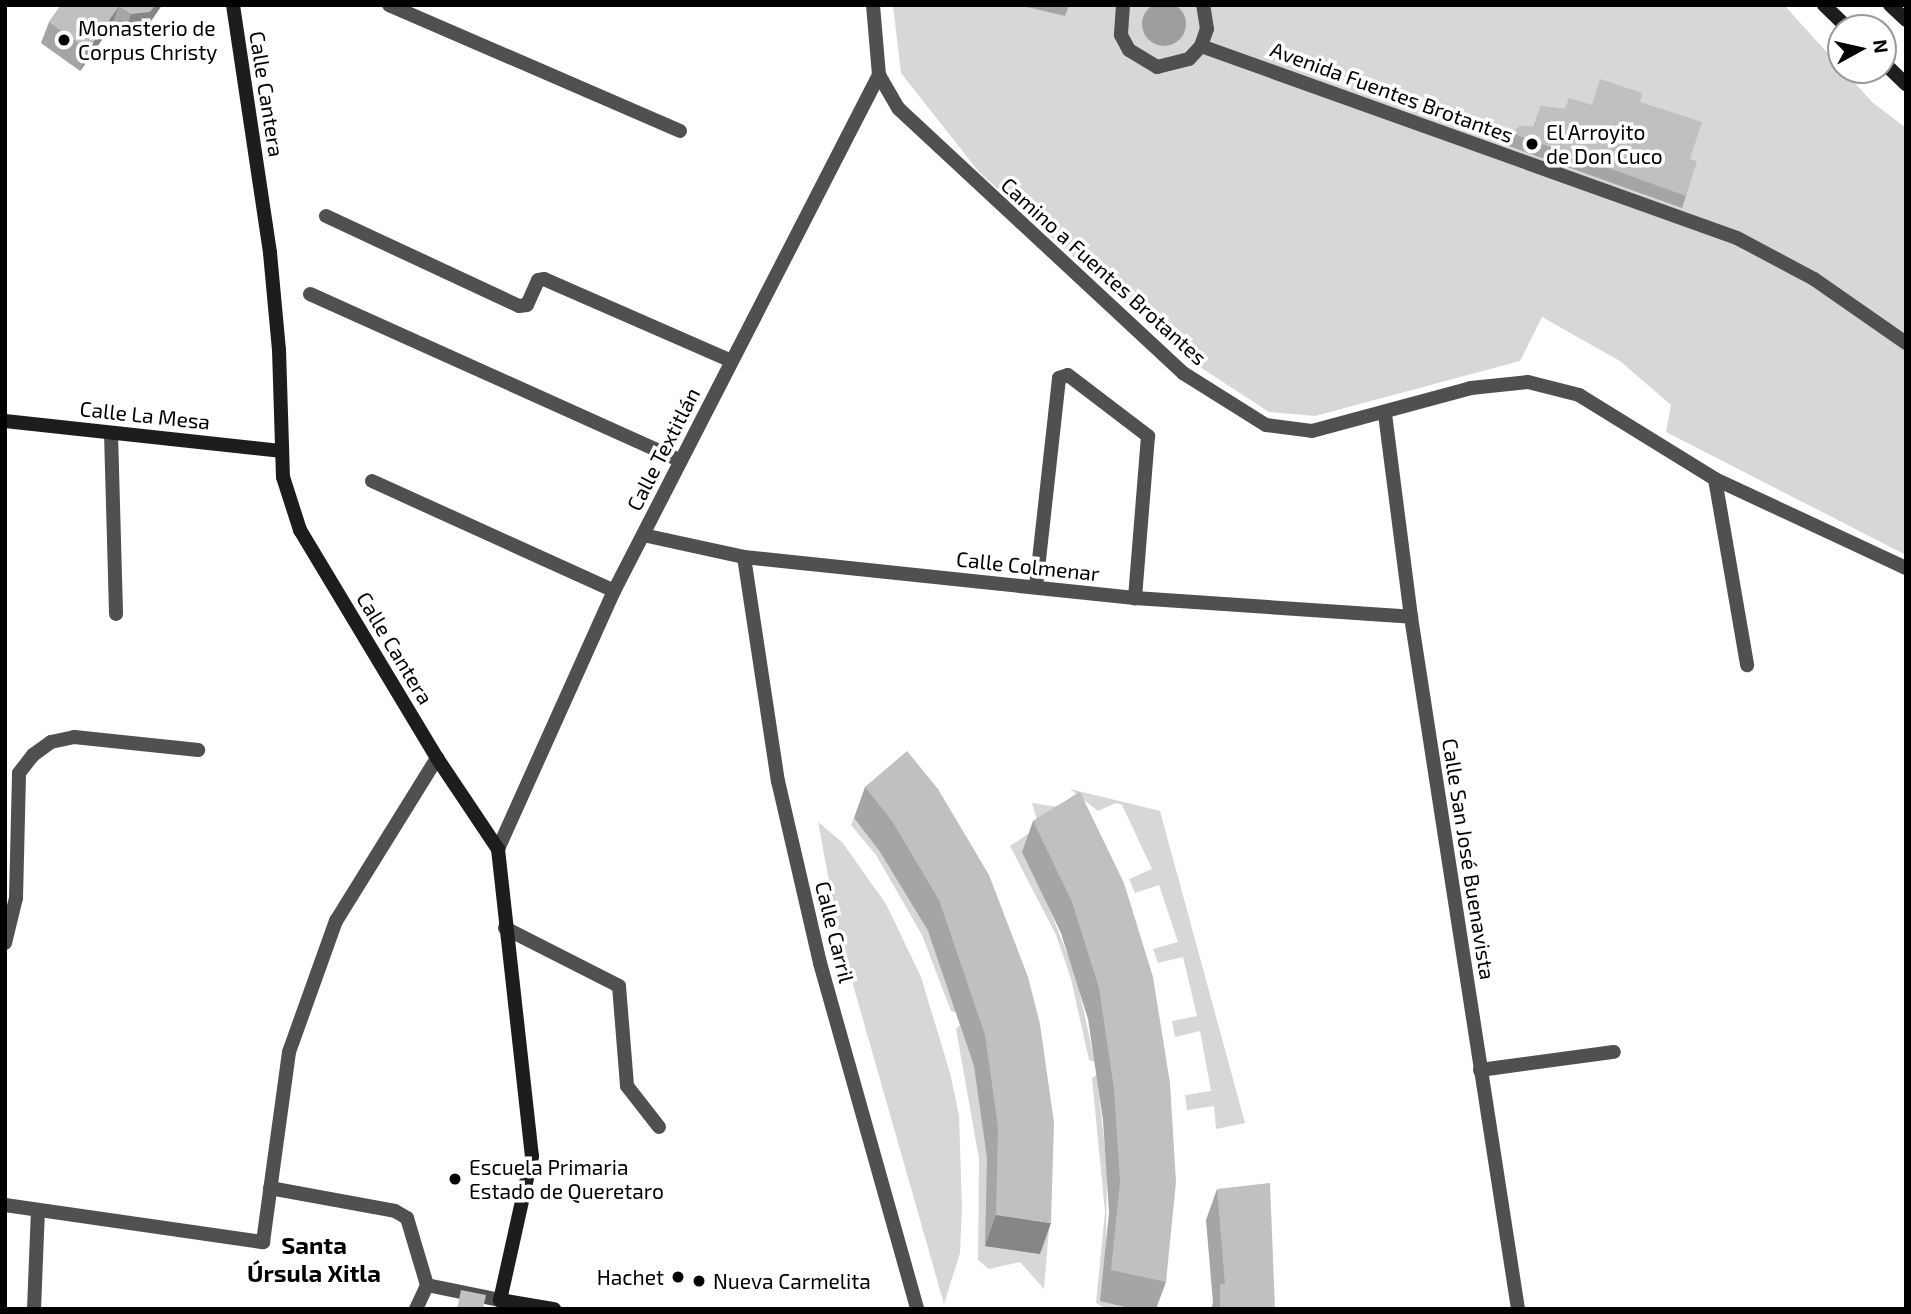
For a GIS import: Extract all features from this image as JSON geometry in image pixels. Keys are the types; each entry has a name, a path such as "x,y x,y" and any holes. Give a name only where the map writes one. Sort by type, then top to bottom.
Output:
{"street":[{"name":"Calle Cantera","path":"233,5 270,253 279,350 280,452 283,477 300,530 437,758 498,849 532,1156 499,1300"},
{"path":"389,5 680,131"},
{"name":"Camino a Fuentes Brotantes","path":"873,5 879,75 899,109 963,173 1183,373 1266,425 1312,431 1385,414 1471,388 1528,382 1579,395 1715,479 1906,568"},
{"path":"1123,5 1121,35 1141,62 1174,66 1189,60 1201,46 1207,29 1203,5"},
{"path":"1890,5 1906,20"},
{"name":"Avenida Fuentes Brotantes","path":"1201,46 1737,238 1814,279 1906,343"},
{"name":"Calle Textitlán","path":"498,849 614,592 679,460 879,75"},
{"path":"326,216 519,306 527,305 538,281 544,279 732,362"},
{"path":"310,294 679,460"},
{"path":"1036,587 1059,378 1068,375 1148,436 1135,598"},
{"name":"Calle San José Buenavista","path":"1385,414 1411,617 1518,1309"},
{"name":"Calle La Mesa","path":"5,421 280,452"},
{"path":"111,433 116,614"},
{"path":"1715,479 1747,665"},
{"path":"372,481 614,592"},
{"name":"Calle Colmenar","path":"643,535 744,557 1135,598 1411,617"},
{"name":"Calle Carril","path":"744,557 778,781 820,963 917,1309"},
{"path":"5,943 16,898 12,773 51,742 74,737 198,750"},
{"path":"5,1205 262,1242 289,1052 336,921 437,758"},
{"path":"505,928 619,986 627,1086 659,1127"},
{"path":"1480,1070 1614,1052"},
{"path":"270,1188 395,1211 407,1218 427,1284 416,1309"},
{"path":"34,1309 38,1210"},
{"path":"427,1284 554,1309"}],"shaded area":[{"path":"1164,2 1179,9 1186,24 1179,39 1164,46 1149,39 1142,24 1149,9"},
{"path":"893,5 1784,5 1827,52 1827,84 1856,84 1872,102 1906,128 1906,555 1666,432 1671,405 1620,361 1542,317 1520,361 1315,416 1269,412 1186,358 979,172 901,73"},
{"path":"1070,789 1160,811 1245,1123 1216,1129 1214,1106 1187,1110 1185,1095 1211,1091 1200,1031 1175,1037 1172,1021 1197,1016 1183,957 1158,963 1153,949 1178,942 1159,885 1135,893 1129,879 1152,869 1122,805 1116,803 1098,811"},
{"path":"1032,803 1072,809 1042,890 1076,976 1095,1062 1089,1060 1071,979 1056,935 1010,846 1051,818 1037,820"},
{"path":"854,818 880,852 928,931 960,1014 951,1011 922,935 876,855 851,825"},
{"path":"818,822 842,842 886,904 921,977 950,1073 959,1115 962,1207 960,1253 944,1304 840,939"},
{"path":"960,1025 1040,1254 1051,1205 1044,1289 1020,1262 989,1269 978,1260 979,1159 956,1029"},
{"path":"1097,1075 1107,1167 1106,1257 1134,1309 1107,1309 1096,1303 1105,1212 1092,1078"}],"building":[{"path":"61,5 155,5 150,12 131,14 119,6 88,50 49,22"},
{"path":"1600,79 1642,93 1640,102 1702,122 1690,159 1697,161 1686,196 1511,133 1520,126 1535,126 1541,106 1565,109 1569,98 1592,105"},
{"path":"907,751 938,789 989,875 1028,977 1040,1024 1054,1123 1051,1223 996,1215 998,1127 985,1035 939,900 892,821 865,787"},
{"path":"1080,792 1124,883 1153,977 1170,1083 1176,1182 1166,1282 1111,1270 1120,1182 1114,1089 1099,988 1072,902 1033,821"},
{"path":"1270,1183 1275,1309 1220,1309 1220,1284 1225,1284 1217,1189"},
{"path":"461,1290 486,1295 483,1309 457,1309"}],"place":[{"name":"Monasterio de Corpus Christy","path":"64,40"},
{"name":"El Arroyito de Don Cuco","path":"1532,144"},
{"name":"Escuela Primaria Estado de Queretaro","path":"455,1179"},
{"name":"Hachet","path":"678,1277"},
{"name":"Nueva Carmelita","path":"699,1281"}],"district":[{"name":"Santa Úrsula Xitla","path":"314,1259"}]}
